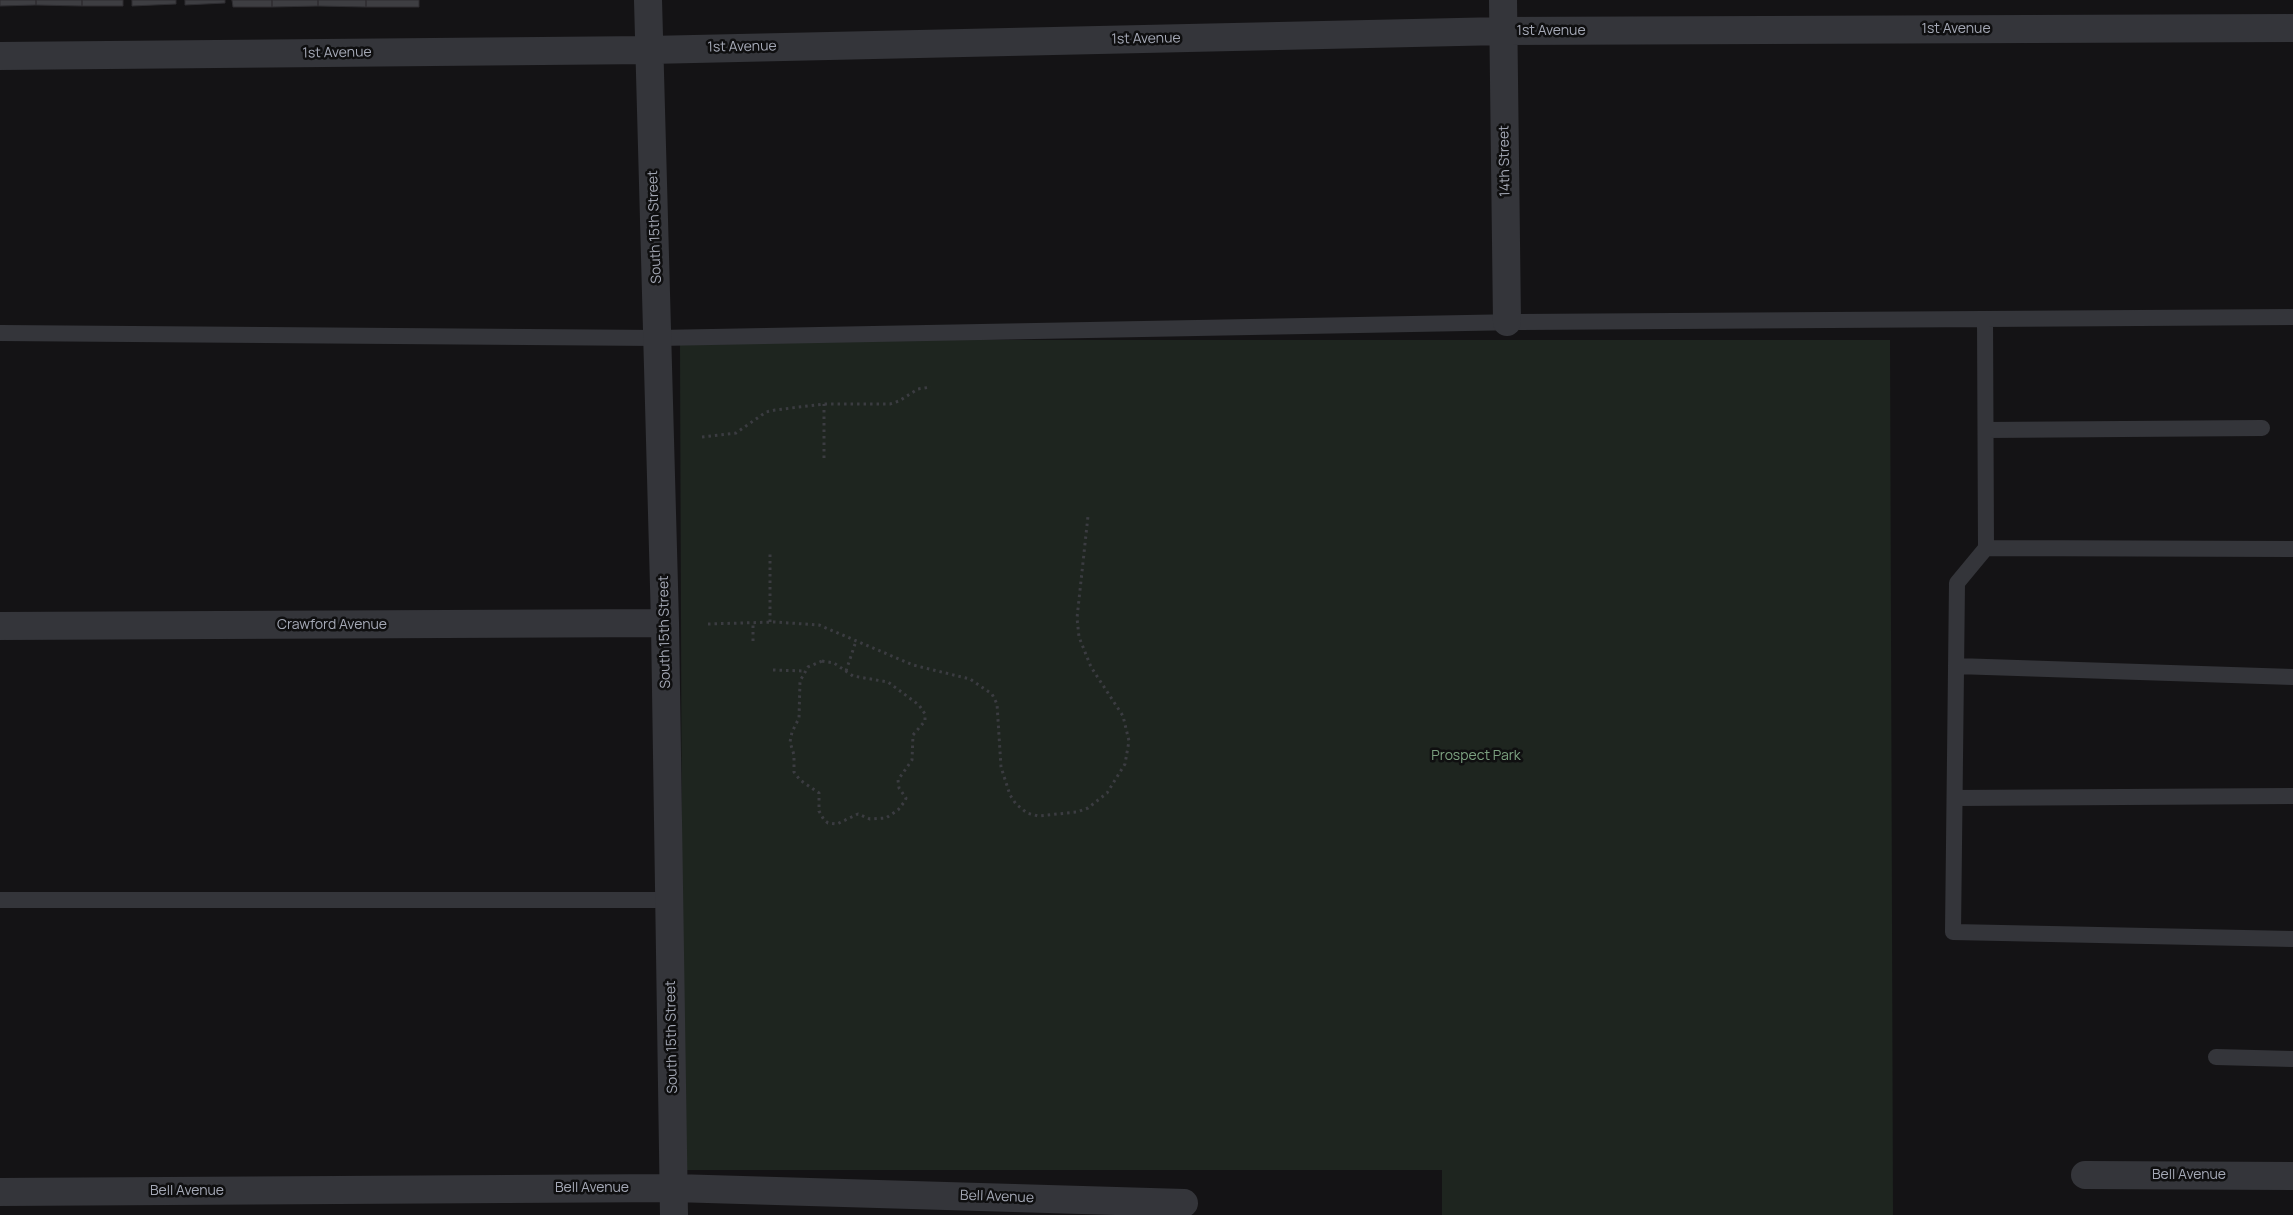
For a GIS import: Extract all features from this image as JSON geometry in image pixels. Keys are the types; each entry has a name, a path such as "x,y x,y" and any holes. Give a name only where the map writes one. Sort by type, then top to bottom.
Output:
{"street":[{"name":"South 15th Street","path":"648,0 665,623 674,1215"},
{"name":"14th Street","path":"1503,0 1507,322"},
{"name":"1st Avenue","path":"0,56 649,50 1504,31 2293,28"},
{"name":"Crawford Avenue","path":"0,626 665,623"},
{"name":"Bell Avenue","path":"2085,1175 2293,1176"},
{"name":"Bell Avenue","path":"0,1192 674,1188 1184,1202"}],"lane":[{"path":"0,333 658,338 1507,322 2293,317"},
{"path":"1985,319 1986,548 1957,583 1953,932 2293,939"},
{"path":"1986,430 2262,428"},
{"path":"1986,548 2293,549"},
{"path":"1956,666 2293,677"},
{"path":"1955,798 2293,796"},
{"path":"0,900 670,900"},
{"path":"2216,1057 2293,1059"}],"path":[{"path":"702,437 736,433 766,412 774,410 824,404 890,404 899,401 918,389 931,387"},
{"path":"824,404 824,458"},
{"path":"708,624 770,622 819,625 913,665 970,679 992,694 999,718 1001,768 1013,800 1027,813 1051,816 1088,808 1108,792 1118,777 1125,764 1129,740 1123,716 1091,667 1079,637 1077,618 1088,516"},
{"path":"770,554 770,622"},
{"path":"753,622 753,641"},
{"path":"846,672 856,641"},
{"path":"822,660 834,663 846,672 853,676 888,682 920,706 926,717 913,735 912,760 898,780 899,788 906,798 902,806 886,818 870,819 858,814 838,824 824,820 819,811 818,793 800,780 793,768 794,758 790,742 792,732 799,718 799,689 808,667 822,660"},
{"path":"773,670 805,671"}],"green space":[{"name":"Prospect Park","path":"680,340 1890,340 1893,1215 1442,1215 1442,1170 683,1170"}],"building":[{"path":"0,0 36,0 36,5 0,6"},
{"path":"36,0 82,0 82,6 36,5"},
{"path":"82,0 123,0 123,6 82,6"},
{"path":"132,0 176,0 176,4 132,6"},
{"path":"185,0 225,0 225,3 185,5"},
{"path":"232,0 272,0 272,7 233,7"},
{"path":"272,0 318,0 318,6 272,7"},
{"path":"318,0 366,0 366,7 318,6"},
{"path":"366,0 419,0 419,7 366,7"}]}
